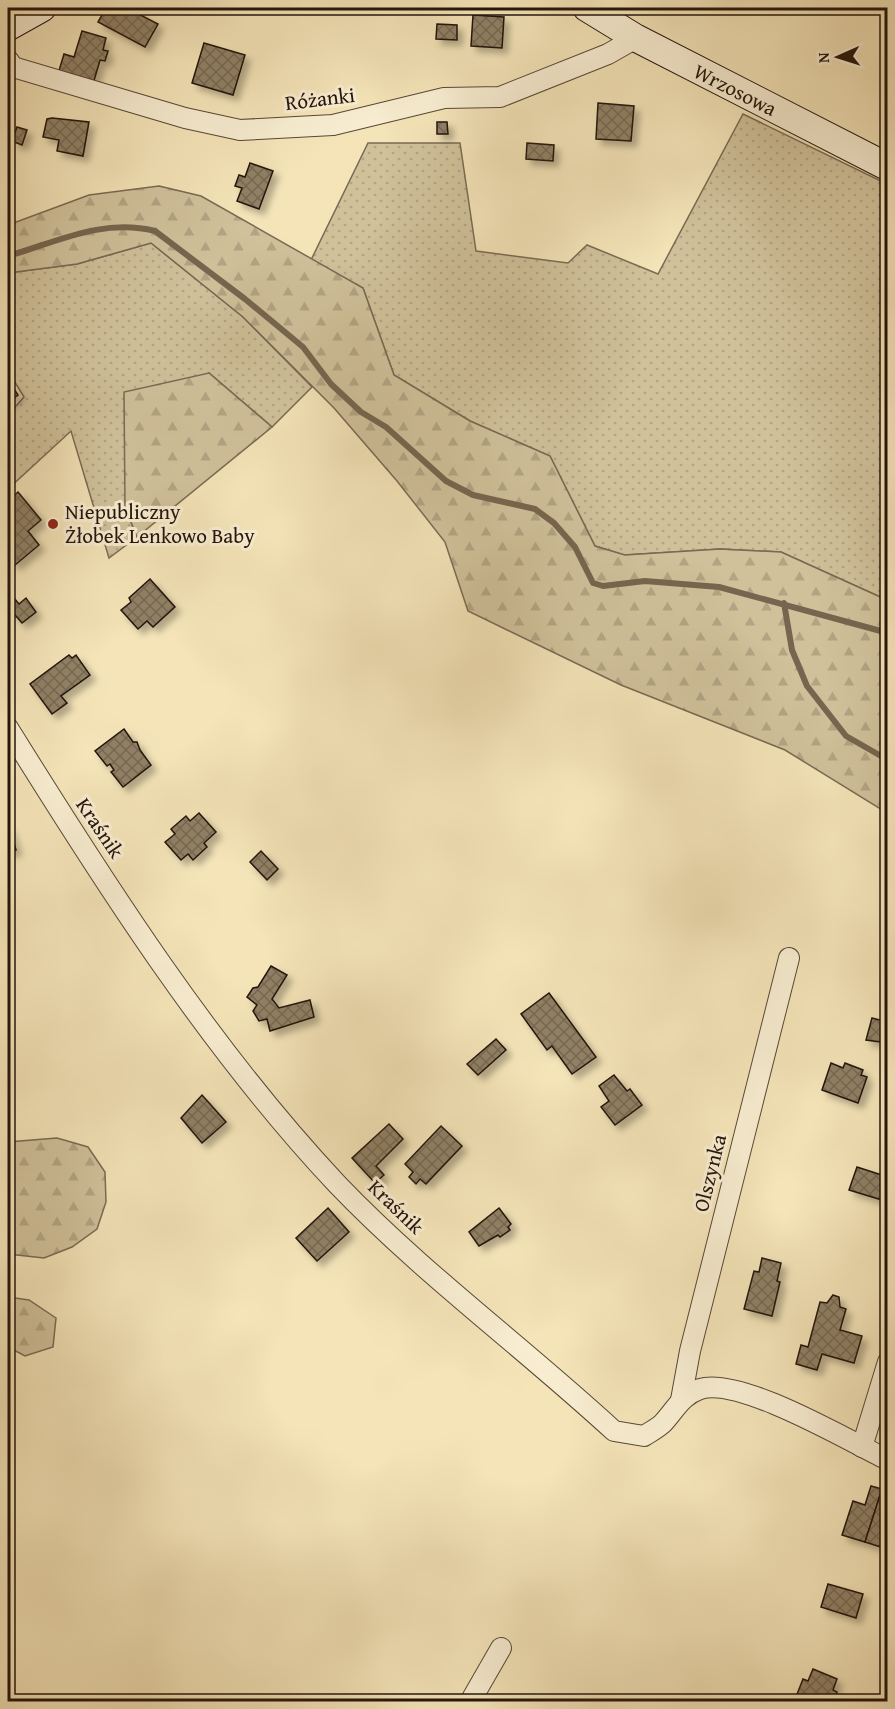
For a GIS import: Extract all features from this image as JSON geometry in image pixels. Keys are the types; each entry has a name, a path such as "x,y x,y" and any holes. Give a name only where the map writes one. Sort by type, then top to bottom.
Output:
{"street":[{"path":"8,27 42,8"},
{"name":"Wrzosowa","path":"586,8 636,38 888,167"},
{"name":"Różanki","path":"8,60 13,67 25,71 185,118 240,130 333,125 444,98 500,97 608,54 636,38"},
{"name":"Kraśnik","path":"8,728 61,813 210,1030 337,1184 411,1255 614,1431 644,1436 662,1424 681,1400 700,1389 718,1387 741,1392 785,1409 888,1460"},
{"name":"Olszynka","path":"681,1400 690,1351 789,958"},
{"path":"862,1447 888,1362"},
{"path":"470,1701 501,1648"}],"green space":[{"path":"743,114 887,184 887,600 781,552 720,549 624,555 595,546 550,456 470,421 394,375 363,288 311,260 368,143 460,143 476,251 568,263 587,245 658,274"},
{"path":"159,186 201,196 363,288 394,375 470,421 550,456 595,546 625,555 720,549 781,552 887,600 887,813 785,750 621,685 468,611 445,542 397,481 334,408 243,317 151,243 77,264 8,273 8,225 89,195"},
{"path":"151,243 243,317 312,387 272,427 209,373 125,507 137,537 109,558 71,431 8,489 8,415 24,397 8,371 8,273 77,264"},
{"path":"209,373 272,427 137,537 125,507 124,392"},
{"path":"57,1138 88,1147 105,1172 106,1202 97,1229 72,1247 44,1258 8,1254 8,1142"},
{"path":"8,1297 29,1300 56,1318 53,1347 25,1356 8,1347"}],"building":[{"path":"106,8 127,8 158,24 145,47 98,22"},
{"path":"473,15 504,17 502,48 471,46"},
{"path":"437,24 457,25 457,40 436,39"},
{"path":"82,31 106,38 103,50 108,51 105,61 100,60 93,84 58,74 64,54 74,57"},
{"path":"204,43 245,55 233,95 192,83"},
{"path":"598,103 634,106 631,141 596,139"},
{"path":"47,119 89,122 83,156 57,151 59,140 43,137"},
{"path":"437,122 447,122 448,134 437,134"},
{"path":"17,127 27,130 22,145 12,141"},
{"path":"527,143 554,145 553,161 526,159"},
{"path":"250,163 273,171 259,209 237,201 242,188 235,186 239,175 245,177"},
{"path":"8,380 18,395 8,402"},
{"path":"18,492 41,520 28,531 39,545 15,565 8,556 8,501"},
{"path":"150,579 175,607 153,627 147,621 138,629 121,610 131,602 129,598"},
{"path":"14,598 19,604 26,598 36,612 22,623 8,607"},
{"path":"69,655 72,658 76,655 90,675 61,696 67,703 52,714 30,684"},
{"path":"124,729 133,742 137,742 151,765 123,787 111,772 114,770 110,764 107,766 95,751"},
{"path":"199,813 216,832 204,843 207,847 193,860 188,854 181,860 165,842 175,834 171,829 186,816 190,821"},
{"path":"8,827 16,850 8,852"},
{"path":"261,851 278,869 267,880 250,862"},
{"path":"271,966 287,975 272,999 279,1008 310,1000 314,1017 270,1031 267,1019 259,1021 253,1011 257,1005 247,997 253,988 258,987"},
{"path":"549,993 596,1057 572,1074 552,1046 547,1050 521,1014"},
{"path":"872,1018 888,1022 888,1043 866,1040"},
{"path":"496,1039 506,1050 478,1075 467,1064"},
{"path":"831,1063 843,1068 845,1063 863,1070 861,1075 867,1077 858,1103 822,1090"},
{"path":"614,1075 627,1091 630,1089 642,1105 615,1125 601,1107 609,1101 599,1086"},
{"path":"202,1095 226,1122 202,1143 181,1118"},
{"path":"389,1124 403,1139 376,1166 384,1175 375,1183 352,1158"},
{"path":"441,1126 462,1146 426,1184 420,1179 416,1184 409,1177 413,1172 405,1164"},
{"path":"857,1167 888,1177 882,1200 849,1190"},
{"path":"328,1208 349,1232 317,1261 296,1238"},
{"path":"499,1208 511,1224 508,1227 510,1230 479,1246 469,1232"},
{"path":"762,1258 781,1263 777,1281 780,1282 772,1316 744,1309 754,1271 759,1272"},
{"path":"833,1295 839,1297 840,1307 846,1309 840,1330 862,1336 854,1363 822,1354 817,1370 796,1364 801,1345 808,1347 820,1302 827,1303"},
{"path":"871,1486 882,1489 865,1542 842,1535 853,1501 865,1505"},
{"path":"882,1489 888,1491 887,1549 865,1542"},
{"path":"828,1584 863,1594 856,1618 821,1607"},
{"path":"813,1669 837,1679 833,1690 837,1692 833,1702 794,1702 803,1679 808,1681"}],"waterway":[{"path":"8,256 80,233 117,227 155,231 245,299 303,347 331,384 361,412 386,427 446,481 473,495 535,509 554,523 575,547 593,583 603,586 645,581 719,587 888,633"},
{"path":"784,603 792,650 807,686 846,736 888,760"}],"place":[{"name":"Niepubliczny Żłobek Lenkowo Baby","path":"53,524"}]}
